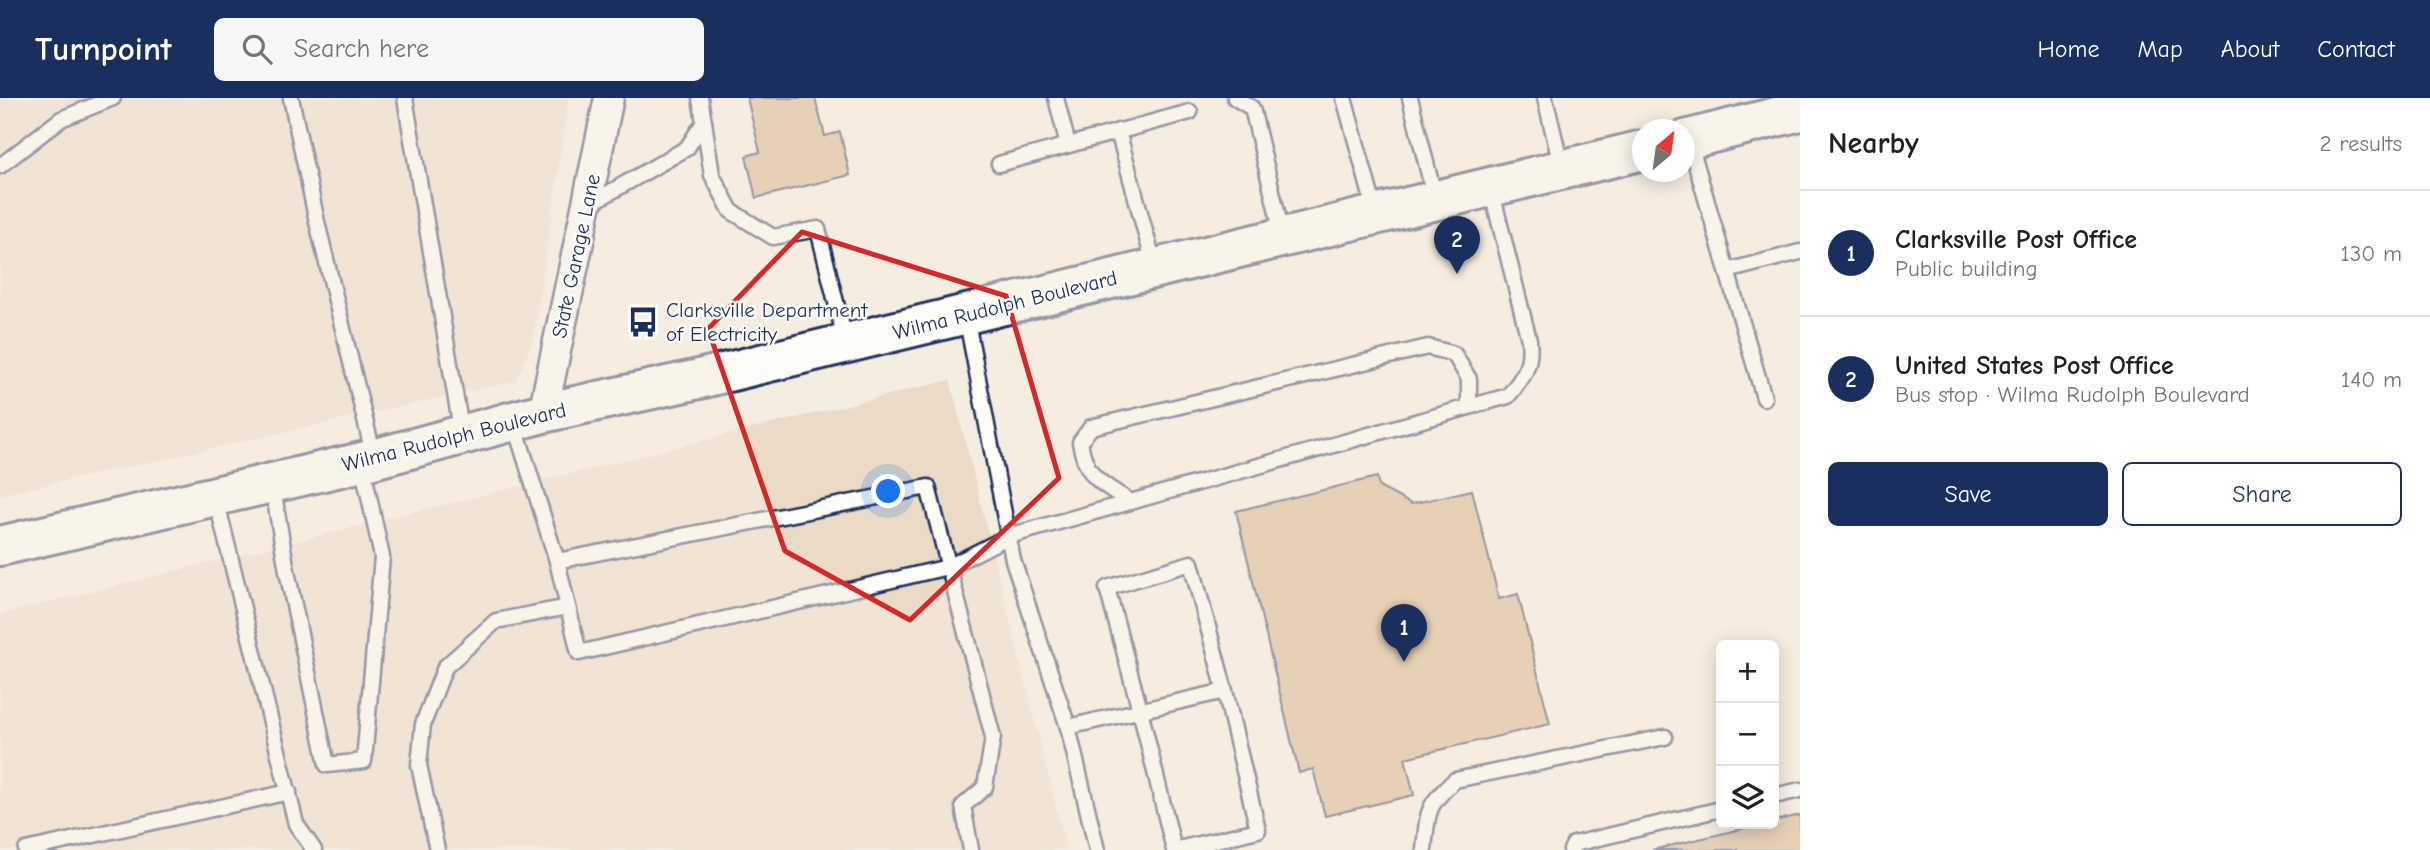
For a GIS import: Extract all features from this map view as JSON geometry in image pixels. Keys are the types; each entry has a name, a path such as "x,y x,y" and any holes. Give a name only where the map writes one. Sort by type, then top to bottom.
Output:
{"highway":[{"path":"1695,137 1800,111"},
{"name":"Wilma Rudolph Boulevard","path":"0,546 1632,153"}],"street":[{"name":"State Garage Lane","path":"528,417 587,205 609,98"}],"lane":[{"path":"0,166 61,119 113,98"},
{"path":"271,482 327,765 364,761 382,557 368,459 291,98"},
{"path":"405,98 462,436"},
{"path":"700,98 712,175 732,211 773,237 818,229 846,343"},
{"path":"1056,98 1068,145"},
{"path":"1235,98 1252,107 1283,238"},
{"path":"1344,98 1376,215"},
{"path":"1410,98 1435,201"},
{"path":"1545,98 1562,170"},
{"path":"999,164 1191,112"},
{"path":"587,205 687,148 704,122"},
{"path":"1118,131 1155,268"},
{"path":"1695,168 1764,398"},
{"path":"528,417 579,653 948,567 1009,536 1508,396 1522,380 1531,356 1491,187"},
{"path":"1727,271 1800,252"},
{"path":"965,314 1013,560 1068,727 1097,850"},
{"path":"1129,501 1098,481 1084,463 1080,442 1091,427 1428,347 1454,355 1469,379 1469,406"},
{"path":"557,561 928,487 993,737 985,787 962,806 971,850"},
{"path":"215,495 296,824 314,850"},
{"path":"1191,563 1226,691 1258,830 1174,850 1107,588 1191,563"},
{"path":"436,850 419,765 423,724 445,667 496,621 568,607"},
{"path":"1068,727 1226,691"},
{"path":"1424,850 1428,811 1435,798 1455,780 1665,737"},
{"path":"1779,795 1800,790"},
{"path":"26,850 289,792"},
{"path":"1571,850 1574,844 1716,810"}],"highlighted area":[{"path":"802,232 1006,296 1059,478 910,620 785,551 708,329"}],"shaded area":[{"path":"0,98 569,98 533,341 516,381 0,495"},
{"path":"950,380 1067,850 0,850 0,614"}],"building":[{"path":"747,98 815,98 825,136 840,132 850,175 756,198 746,156 760,152"},
{"path":"1377,477 1379,487 1411,504 1472,490 1499,599 1518,594 1550,724 1405,758 1414,795 1325,816 1313,769 1299,773 1236,511"},
{"path":"1800,815 1800,850 1652,850 1742,829 1779,829 1779,820"}],"place":[{"name":"United States Post Office","path":"1457,274"},
{"name":"Clarksville Department of Electricity","path":"643,322"},
{"name":"Clarksville Post Office","path":"1404,662"}]}
